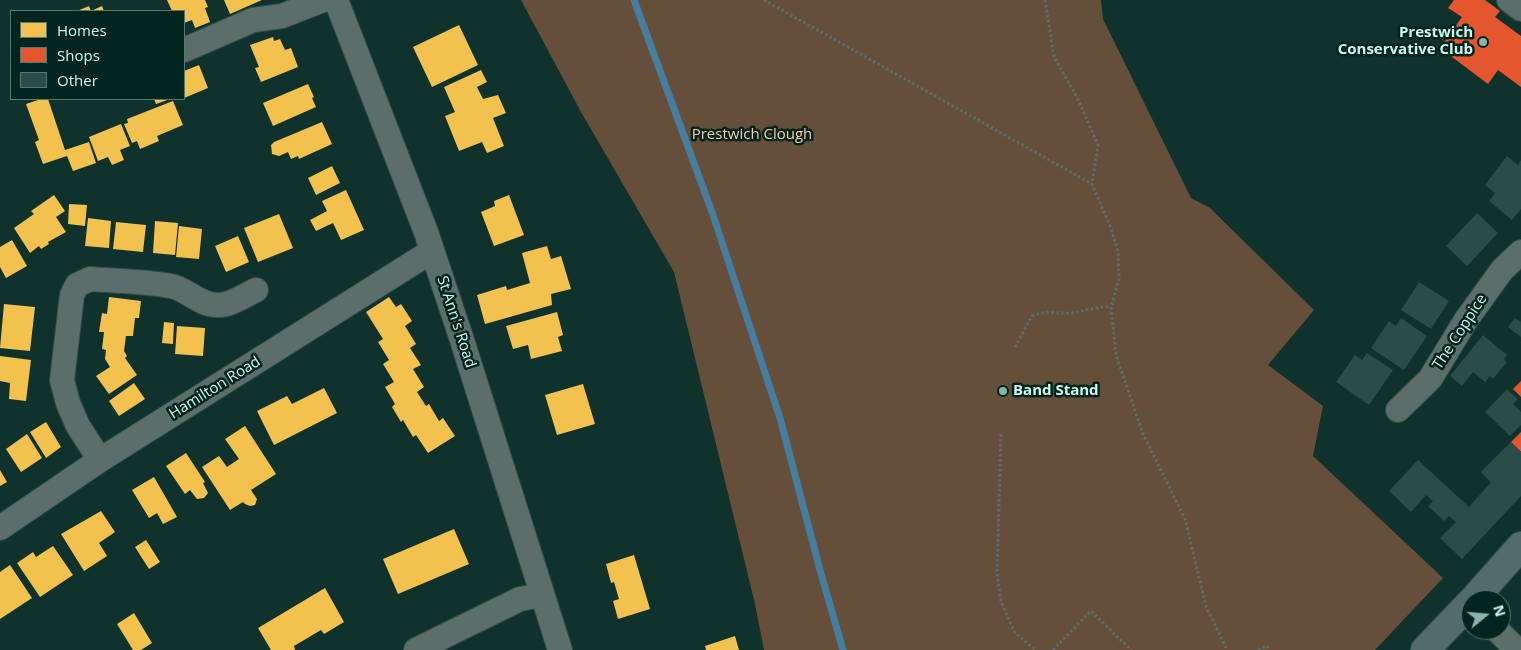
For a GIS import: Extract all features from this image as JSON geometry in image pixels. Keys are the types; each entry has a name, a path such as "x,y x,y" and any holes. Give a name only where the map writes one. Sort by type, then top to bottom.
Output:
{"highway":[{"path":"1482,590 1521,546"},
{"path":"1425,650 1461,612"}],"street":[{"path":"185,50 254,20 282,16 323,0"},
{"name":"St Ann's Road","path":"336,0 432,251 560,650"},
{"path":"1509,0 1521,9"},
{"name":"Hamilton Road","path":"0,528 100,460 432,251"},
{"name":"The Coppice","path":"1398,410 1430,379 1466,320 1502,270 1521,252"},
{"path":"100,460 78,426 68,403 62,380 72,295 77,285 90,279 172,286 197,299 217,306 226,304 256,290"},
{"path":"416,650 520,599 542,595"},
{"path":"1507,640 1517,650"}],"path":[{"path":"764,0 1092,184"},
{"path":"1045,0 1054,58 1079,101 1098,145 1092,184 1110,226 1118,251 1119,279 1111,307 1116,355 1143,434 1185,519 1206,606 1227,650"},
{"path":"1016,347 1032,316 1041,312 1069,313 1100,306 1111,307"},
{"path":"1001,434 997,573 1001,602 1015,633 1036,650"},
{"path":"1053,650 1091,611 1131,650"},
{"path":"1258,650 1267,646 1270,650"}],"green space":[{"name":"Prestwich Clough","path":"521,0 1101,0 1103,19 1191,198 1210,208 1314,310 1268,365 1323,406 1313,456 1443,578 1375,650 764,650 755,604 674,272 581,112"}],"building: Homes":[{"path":"167,0 205,0 208,7 205,8 210,22 195,28 192,20 185,23 185,10 172,10"},
{"path":"224,0 262,0 230,14"},
{"path":"89,6 91,10 79,10"},
{"path":"102,6 104,10 93,10"},
{"path":"459,25 478,65 432,87 413,47"},
{"path":"273,37 274,41 280,39 285,50 291,48 298,67 261,82 255,68 259,67 250,45"},
{"path":"199,65 208,88 185,98 185,71"},
{"path":"481,70 487,82 477,87 483,99 498,95 506,113 493,118 504,146 487,153 482,142 459,151 445,116 455,112 444,87"},
{"path":"308,84 316,107 273,126 263,103"},
{"path":"38,100 48,100 65,150 89,142 96,163 73,171 67,156 43,164 35,142 39,140 26,104"},
{"path":"154,100 167,100 156,104"},
{"path":"173,101 183,125 157,136 159,141 140,149 137,141 132,143 124,124 128,123 127,119"},
{"path":"322,122 332,144 299,159 298,156 291,159 288,152 279,156 272,154 271,145 274,142"},
{"path":"121,124 130,146 120,150 124,160 112,165 108,157 98,161 89,137"},
{"path":"332,166 340,183 316,195 308,178"},
{"path":"346,190 364,230 341,240 333,223 316,231 310,220 327,211 322,201"},
{"path":"54,195 65,211 56,217 66,232 48,242 49,244 41,249 39,246 30,253 14,228 34,214 31,211"},
{"path":"509,195 524,235 494,246 481,212 495,206 494,201"},
{"path":"69,204 87,205 85,226 68,224"},
{"path":"279,214 293,248 258,262 244,228"},
{"path":"88,218 111,221 109,248 85,246"},
{"path":"155,221 178,223 175,255 153,253"},
{"path":"116,222 146,225 143,252 113,249"},
{"path":"179,226 202,229 199,259 176,257"},
{"path":"238,236 249,262 226,272 215,246"},
{"path":"12,240 27,266 6,278 0,267 0,247"},
{"path":"547,246 551,259 561,256 571,289 551,294 552,305 485,324 477,295 506,286 507,290 530,283 522,253"},
{"path":"109,297 141,301 139,318 135,318 133,336 126,336 124,351 127,356 125,358 137,375 109,394 96,376 110,367 105,359 106,350 102,349 104,332 99,332 102,313 107,314"},
{"path":"389,297 396,307 401,304 412,321 405,326 416,344 410,348 421,365 413,369 424,387 417,392 426,406 429,404 439,421 443,418 455,436 428,453 416,435 413,437 403,420 401,422 392,407 395,404 385,387 394,382 383,364 389,360 378,342 383,339 366,312"},
{"path":"4,304 35,307 30,351 0,348"},
{"path":"557,312 563,335 558,337 562,351 531,359 528,345 513,349 506,326"},
{"path":"164,322 174,323 173,344 162,343"},
{"path":"177,326 205,328 203,356 175,354"},
{"path":"0,356 31,360 26,401 9,399 10,383 0,381"},
{"path":"134,383 145,399 119,416 109,401"},
{"path":"583,384 595,424 557,435 545,395"},
{"path":"324,388 337,413 274,445 257,411 287,396 292,404"},
{"path":"46,422 61,447 46,458 30,432"},
{"path":"245,426 276,474 251,490 257,499 255,505 250,506 243,502 230,510 202,467 219,456 227,467 239,459 225,439"},
{"path":"27,434 42,458 21,472 6,449"},
{"path":"186,453 205,482 203,483 208,493 204,498 197,499 190,490 185,494 166,466"},
{"path":"0,470 7,482 0,486"},
{"path":"154,477 177,517 163,524 157,513 149,518 132,490"},
{"path":"101,511 115,532 99,543 107,556 84,571 61,534"},
{"path":"454,529 469,564 398,594 383,559"},
{"path":"146,540 160,562 149,569 135,547"},
{"path":"53,546 73,575 40,597 17,563 33,552 36,557"},
{"path":"634,555 650,609 618,619 613,601 619,599 614,582 611,583 606,564"},
{"path":"10,565 32,598 0,619 0,572"},
{"path":"325,588 344,622 324,634 321,630 294,646 295,650 271,650 258,628"},
{"path":"134,613 152,643 141,650 133,650 117,624"},
{"path":"735,636 739,650 706,650 705,646"}],"building: Shops":[{"name":"Prestwich Conservative Club","path":"1454,0 1485,0 1500,11 1495,17 1521,36 1521,87 1498,70 1488,84 1440,48 1462,17 1448,8"},
{"path":"1521,381 1521,397 1513,389"},
{"path":"1521,432 1521,452 1511,442"}],"building: Other":[{"path":"1507,156 1518,165 1521,160 1521,209 1512,220 1489,201 1495,193 1485,185"},
{"path":"1477,213 1498,233 1467,266 1446,246"},
{"path":"1419,282 1449,301 1431,329 1401,310"},
{"path":"1401,318 1427,336 1404,370 1371,348 1389,321 1396,326"},
{"path":"1515,318 1521,322 1521,337 1508,327"},
{"path":"1483,335 1507,355 1504,359 1507,362 1493,379 1490,376 1485,382 1473,372 1462,386 1450,376"},
{"path":"1367,353 1393,370 1369,405 1336,382 1355,355 1362,360"},
{"path":"1507,389 1518,399 1513,404 1521,412 1521,425 1510,436 1485,412"},
{"path":"1511,442 1521,452 1521,496 1462,559 1440,538 1456,522 1449,516 1444,521 1428,506 1433,501 1426,495 1411,512 1389,491 1418,460 1469,507 1491,482 1481,472"}],"waterway":[{"path":"634,0 712,212 780,418 843,650"}],"place":[{"name":"Prestwich Conservative Club","path":"1483,42"},
{"name":"Band Stand","path":"1003,391"}]}
